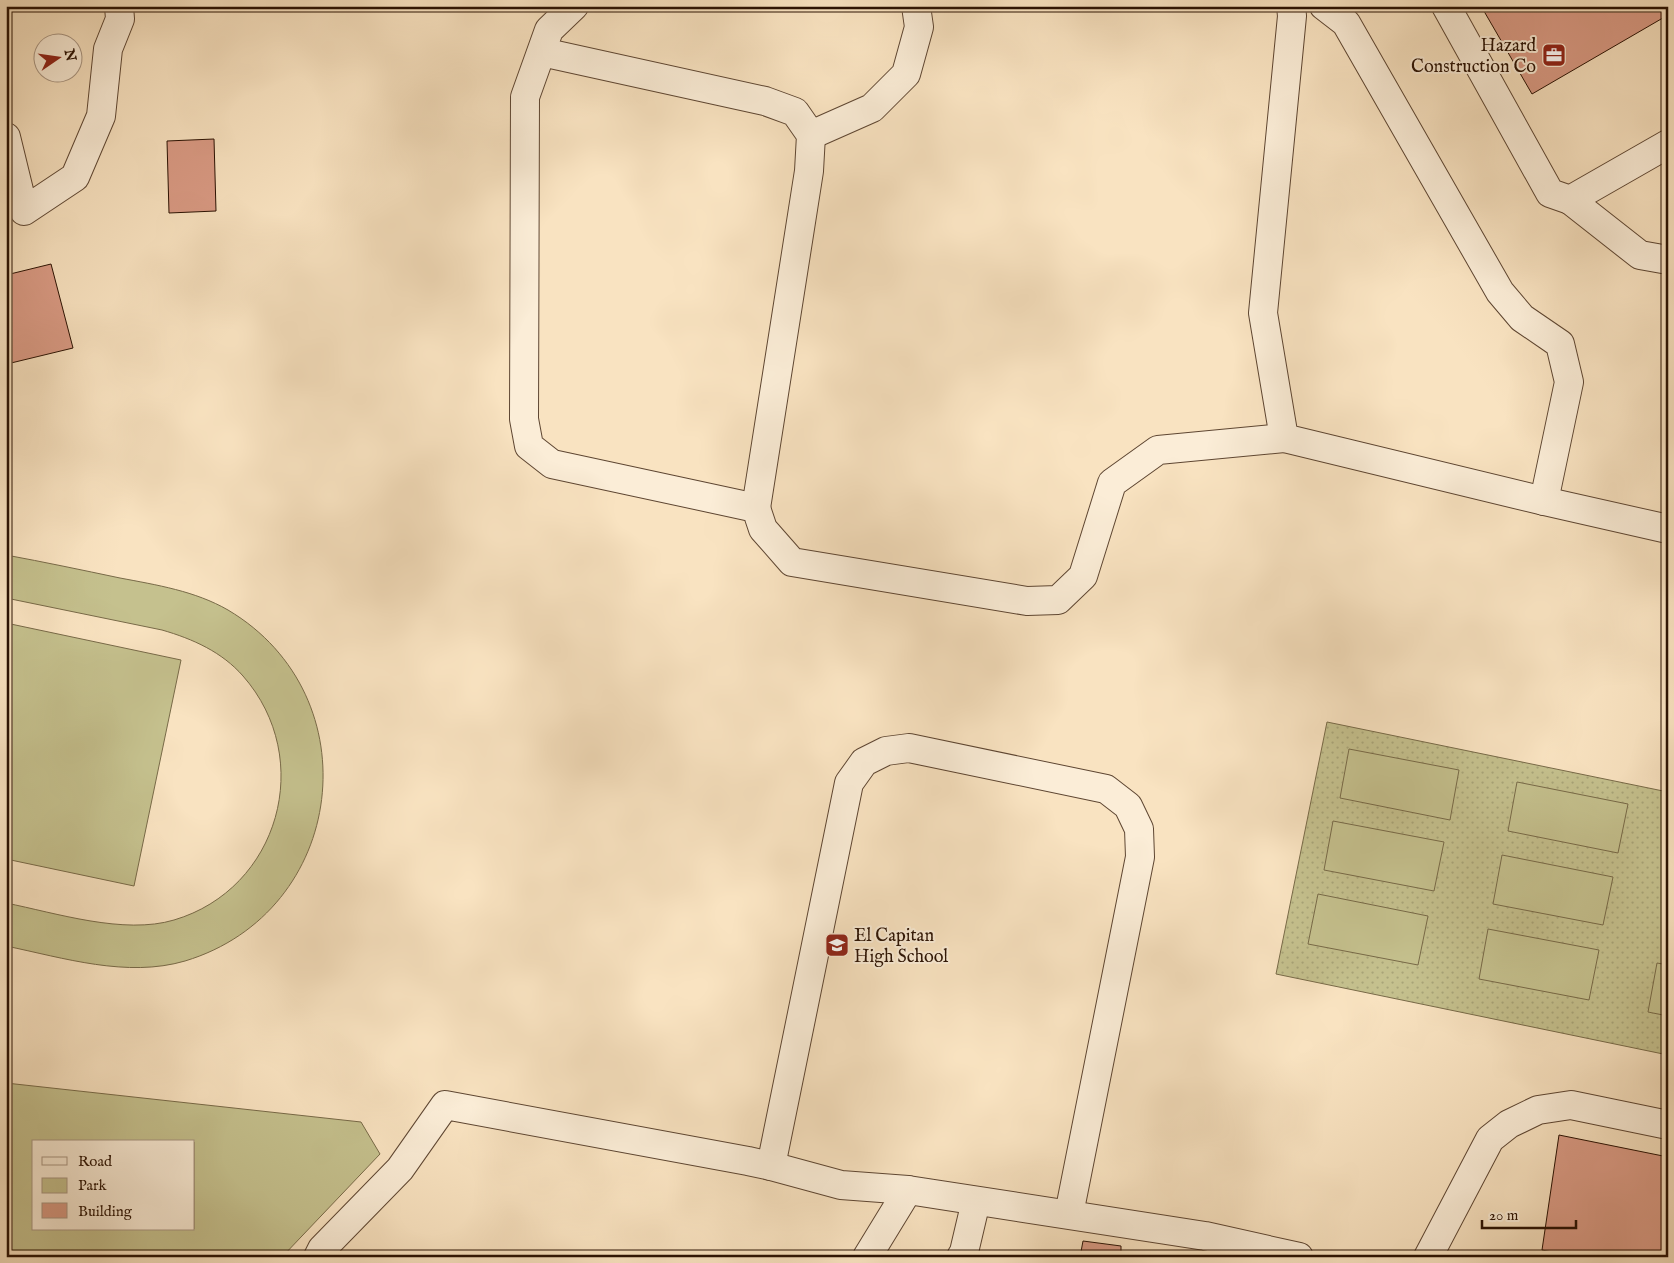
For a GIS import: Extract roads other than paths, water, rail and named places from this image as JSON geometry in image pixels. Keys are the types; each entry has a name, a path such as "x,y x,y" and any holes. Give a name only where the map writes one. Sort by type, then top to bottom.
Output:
{"lane":[{"path":"6,137 24,211 75,178 101,116 108,49 120,19 119,6"},
{"path":"574,6 549,30 525,97 524,419 529,446 552,464 756,508"},
{"path":"1284,438 1263,313 1291,26 1291,6"},
{"path":"1324,6 1346,24 1500,292 1522,318 1560,344 1569,382 1544,501"},
{"path":"1446,6 1550,194 1570,200 1640,256 1668,260"},
{"path":"811,135 872,108 906,74 918,16"},
{"path":"542,52 765,101 795,112 811,135 809,171 756,508 763,529 792,562 1027,600 1058,600 1083,576 1112,483 1127,472 1158,450 1284,438 1668,529"},
{"path":"1570,200 1668,144"},
{"path":"771,1166 849,783 864,762 886,751 909,748 1106,789 1128,806 1140,829 1140,857 1069,1214"},
{"path":"318,1257 322,1249 400,1169 445,1105 771,1166 841,1185 908,1190 1069,1214 1206,1236 1299,1257"},
{"path":"1428,1257 1490,1139 1509,1124 1538,1110 1571,1105 1668,1125"},
{"path":"867,1257 908,1190"},
{"path":"963,1255 976,1201"}],"place":[{"name":"Hazard Construction Co","path":"1554,55"},
{"name":"El Capitan High School","path":"837,945"}]}
